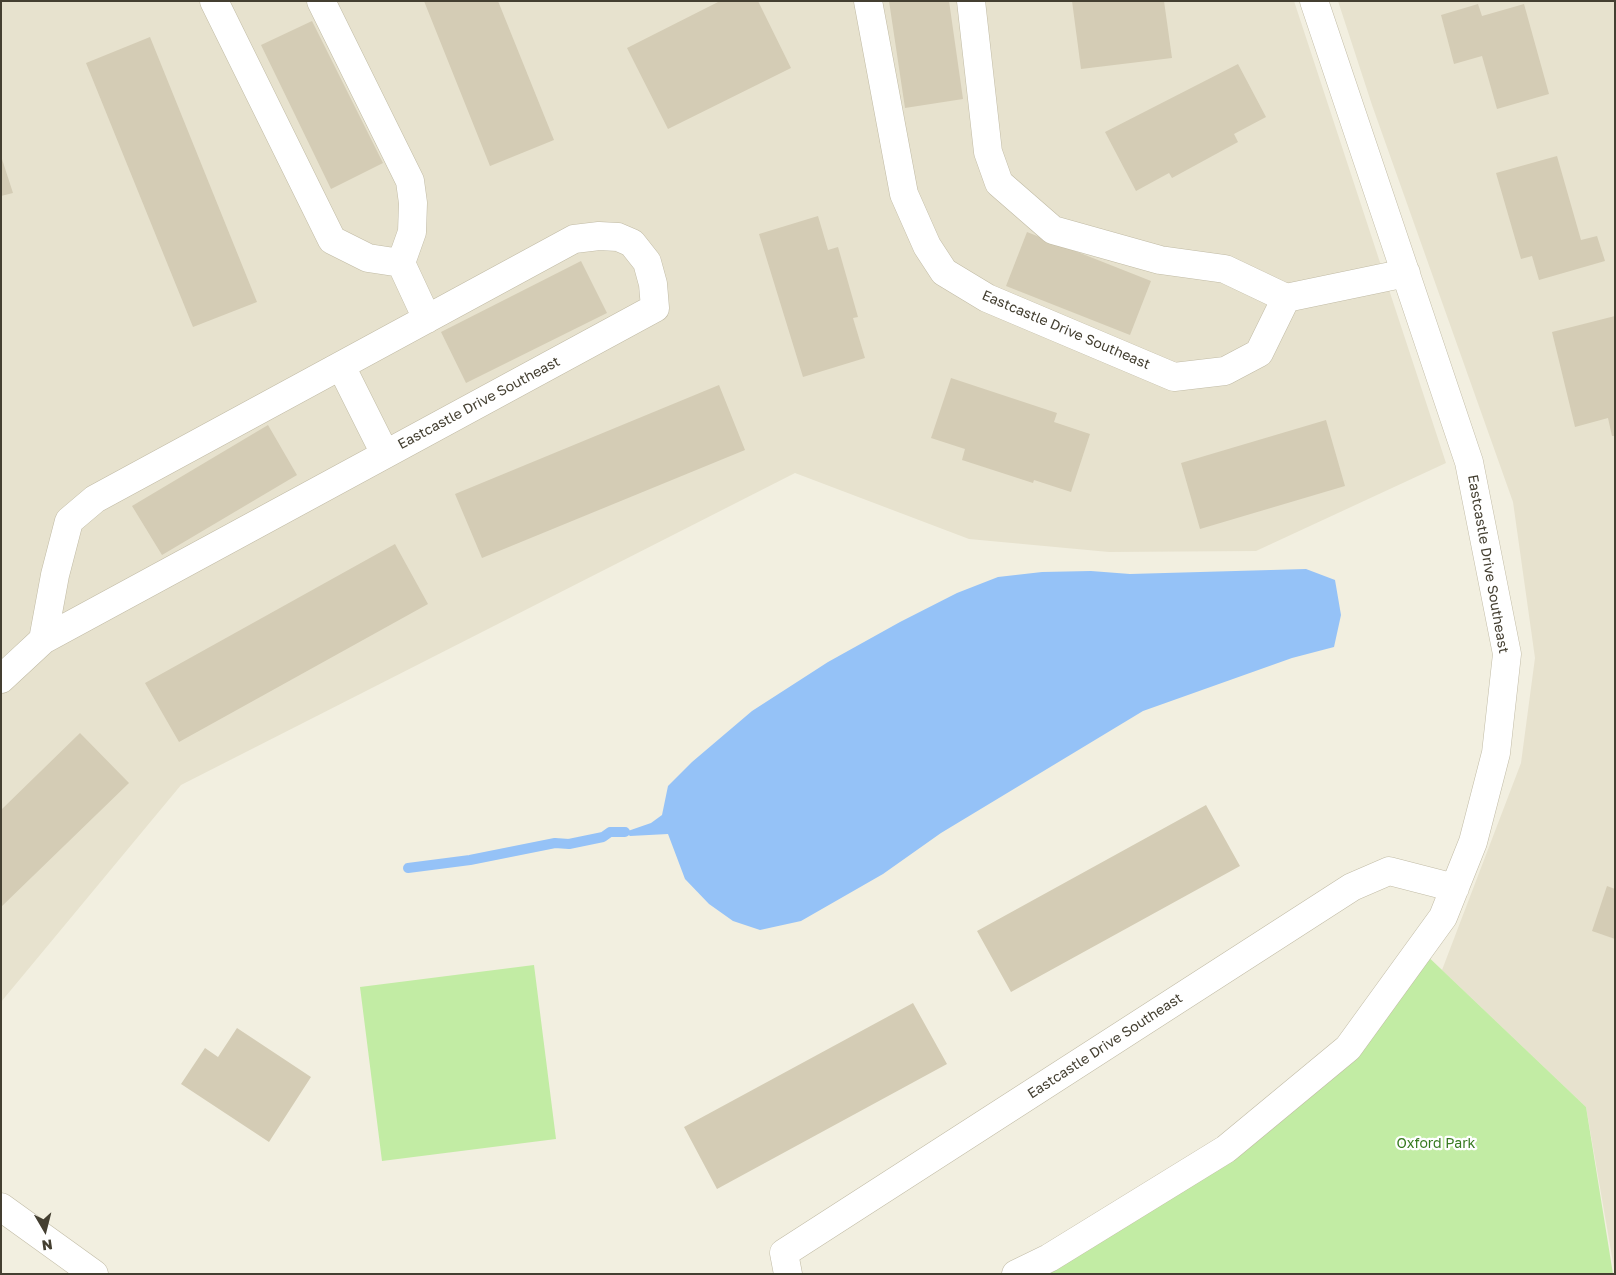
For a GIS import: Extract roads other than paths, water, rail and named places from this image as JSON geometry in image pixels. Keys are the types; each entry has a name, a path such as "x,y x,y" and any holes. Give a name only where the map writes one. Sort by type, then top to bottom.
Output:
{"street":[{"path":"214,1 332,240 368,258 401,263"},
{"path":"320,1 410,181 413,203 412,232 401,263 427,319"},
{"name":"Eastcastle Drive Southeast","path":"868,1 904,194 928,246 944,272 987,298 1174,377 1225,371 1260,353 1286,298"},
{"path":"971,1 988,152 999,183 1053,230 1160,260 1225,269 1286,298 1406,273"},
{"name":"Eastcastle Drive Southeast","path":"1016,1274 1049,1258 1226,1149 1348,1048 1443,917 1473,842 1496,753 1507,654 1469,462 1314,1"},
{"name":"Eastcastle Drive Southeast","path":"1,679 43,640 655,308 647,262 632,243 618,237 599,236 574,239 95,499 69,521 55,575 43,640"},
{"path":"341,366 385,454"},
{"name":"Eastcastle Drive Southeast","path":"788,1274 784,1253 1352,887 1390,871 1455,888"},
{"path":"1,1207 94,1274"}],"water":[{"path":"1306,569 1335,580 1341,615 1334,647 1292,658 1143,711 941,833 883,874 801,921 760,930 733,921 709,904 685,879 668,834 630,836 625,832 651,823 662,815 668,786 692,762 752,711 828,662 900,622 957,593 998,577 1042,572 1091,571 1130,574"}],"waterway":[{"path":"408,868 470,860 555,843 569,844 603,837 610,832 625,832"}],"park label":[{"name":"Oxford Park","path":"1436,1144"}]}
